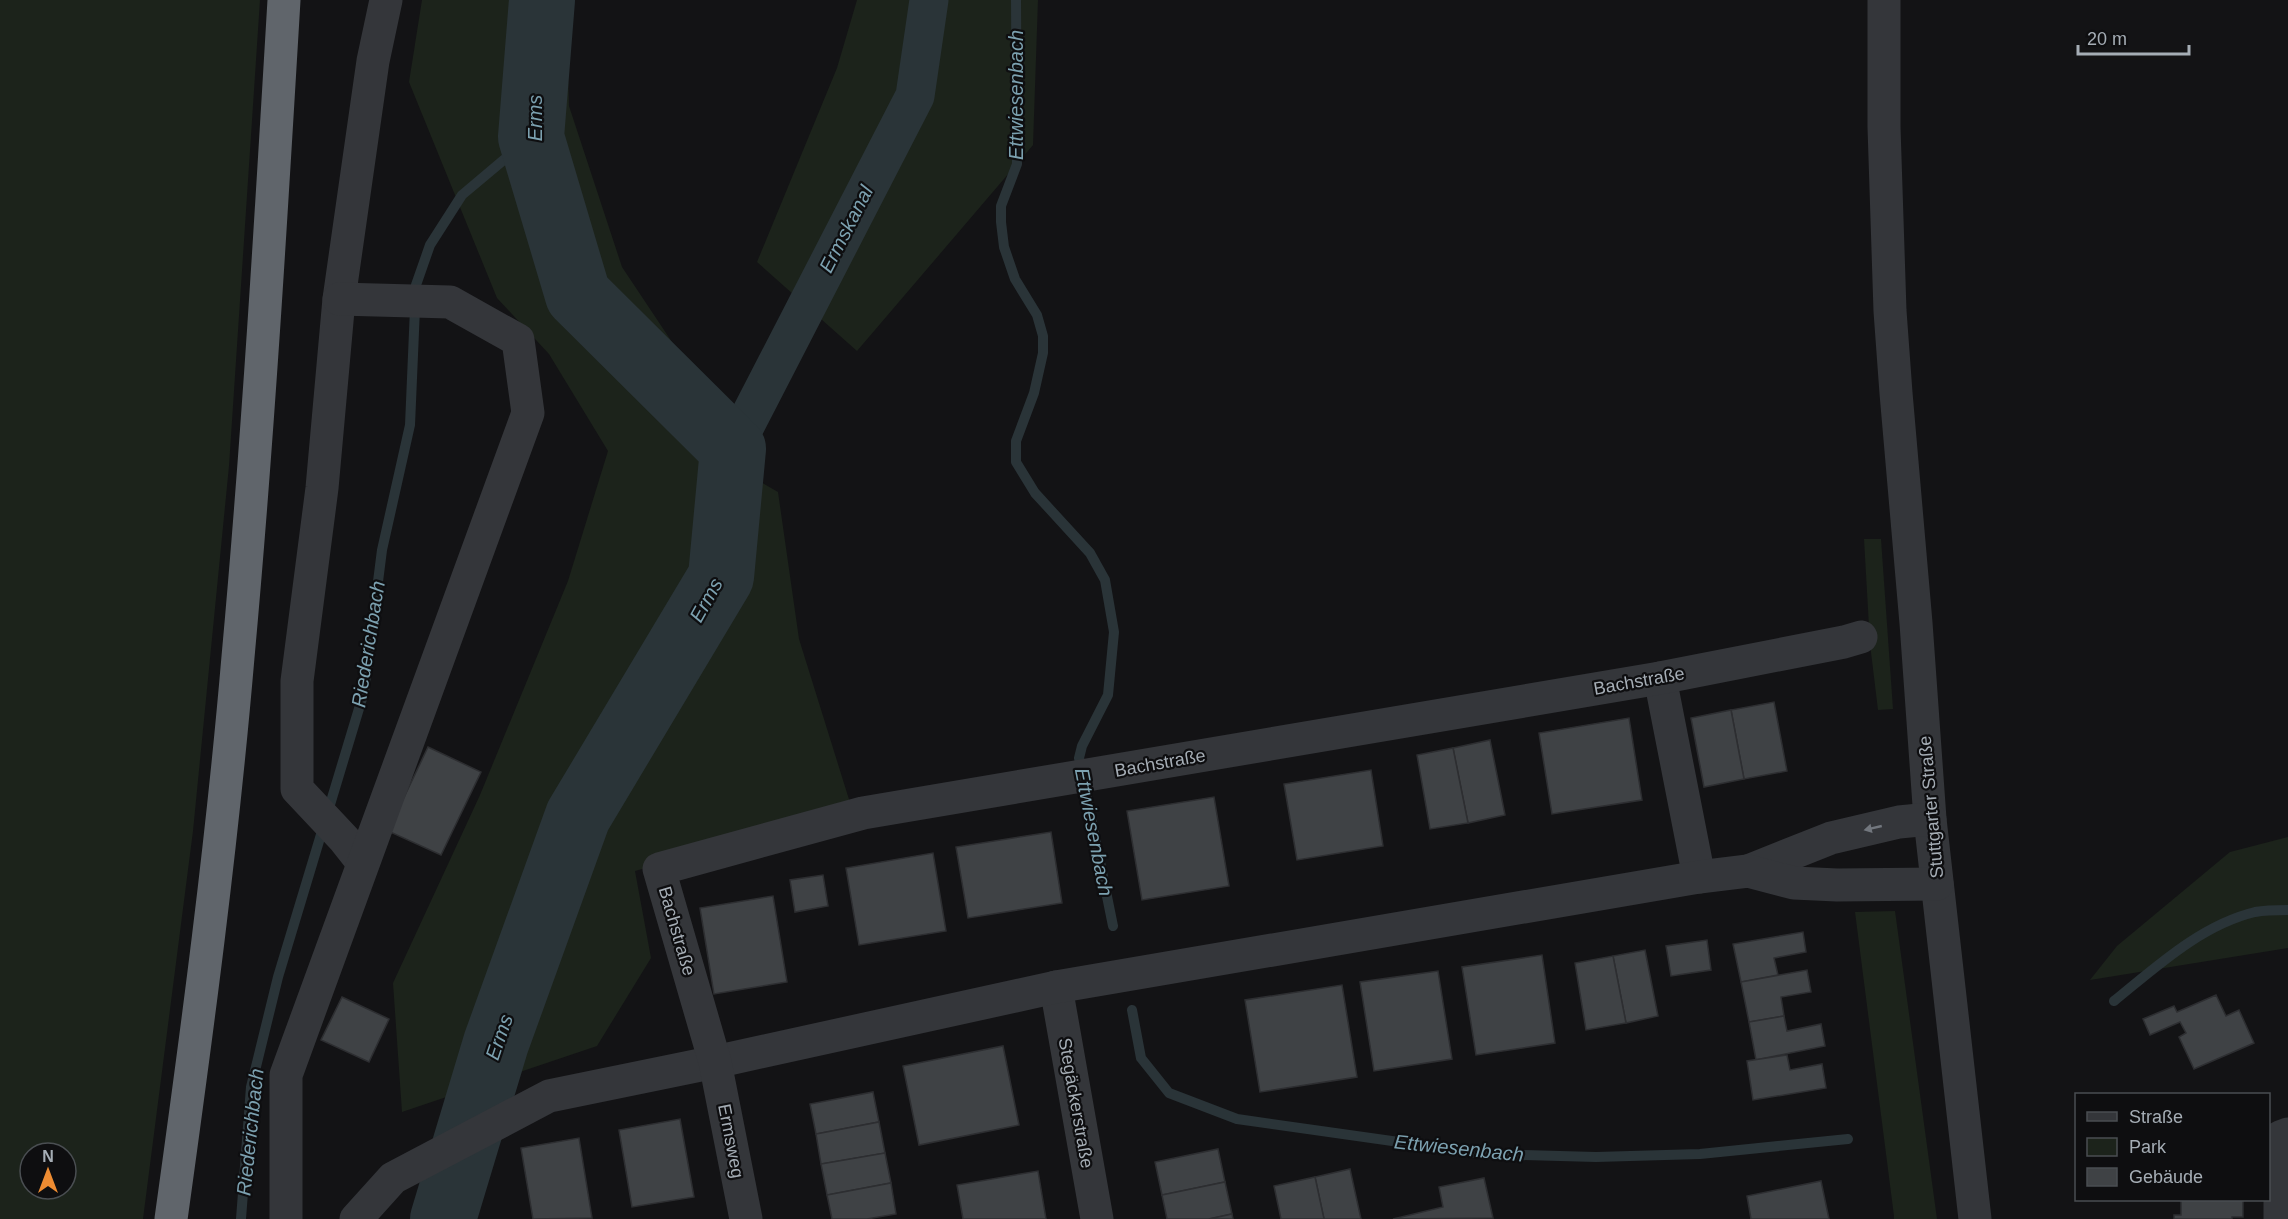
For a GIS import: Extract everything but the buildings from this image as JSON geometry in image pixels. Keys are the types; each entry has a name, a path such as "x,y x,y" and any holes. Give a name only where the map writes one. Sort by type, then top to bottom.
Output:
{"highway":[{"path":"171,1219 208,938 238,658 263,336 284,0"}],"street":[{"path":"354,851 297,789 297,681 322,488 339,299 373,61 386,0"},
{"name":"Stuttgarter Straße","path":"1884,0 1884,138 1896,393 1930,819 1975,1219"},
{"path":"286,1219 286,1075 354,851 528,413 518,340 450,302 339,299"},
{"name":"Bachstraße","path":"715,1062 659,869 863,813 1660,678 1861,637"},
{"path":"1660,678 1700,877"},
{"path":"357,1219 393,1178 549,1096 1056,987 1700,877 1748,871 1831,838 1899,822 1930,819"},
{"path":"1748,871 1794,883 1837,885 1911,882 1937,884"},
{"name":"Stegäckerstraße","path":"1056,987 1096,1219"},
{"name":"Ermsweg","path":"715,1062 746,1219"},
{"path":"2280,1219 2280,1137 2288,1134"}],"green space":[{"path":"0,0 260,0 229,466 193,831 143,1219 0,1219"},
{"path":"422,0 566,0 569,106 622,267 692,372 680,435 778,492 799,639 852,809 635,871 651,958 597,1046 402,1112 393,983 480,795 568,581 608,451 549,354 497,298 409,82"},
{"path":"857,0 1038,0 1033,145 857,351 757,262 837,68"},
{"path":"1864,539 1881,539 1893,709 1878,710 1870,644"},
{"path":"2288,837 2288,948 2090,980 2117,946 2230,852"},
{"path":"1895,911 1937,1219 1894,1219 1855,912"}],"waterway":[{"name":"Erms","path":"443,1219 496,1043 578,816 721,577 733,449 578,295 531,137 542,0"},
{"name":"Ermskanal","path":"733,449 915,96 929,0"},
{"name":"Ettwiesenbach","path":"1016,0 1017,164 1001,206 1001,222 1004,247 1015,279 1037,315 1043,336 1043,353 1034,393 1016,441 1016,462 1035,493 1090,553 1105,580 1114,632 1108,695 1082,746 1079,758 1113,926"},
{"name":"Riederichbach","path":"241,1219 251,1087 278,977 364,692 382,550 410,425 416,285 430,245 462,195 531,137"},
{"name":"Ettwiesenbach","path":"2114,1001 2163,961 2216,927 2255,912 2288,910"},
{"name":"Ettwiesenbach","path":"1132,1010 1141,1058 1169,1093 1237,1119 1484,1154 1596,1157 1700,1154 1848,1139"}]}
